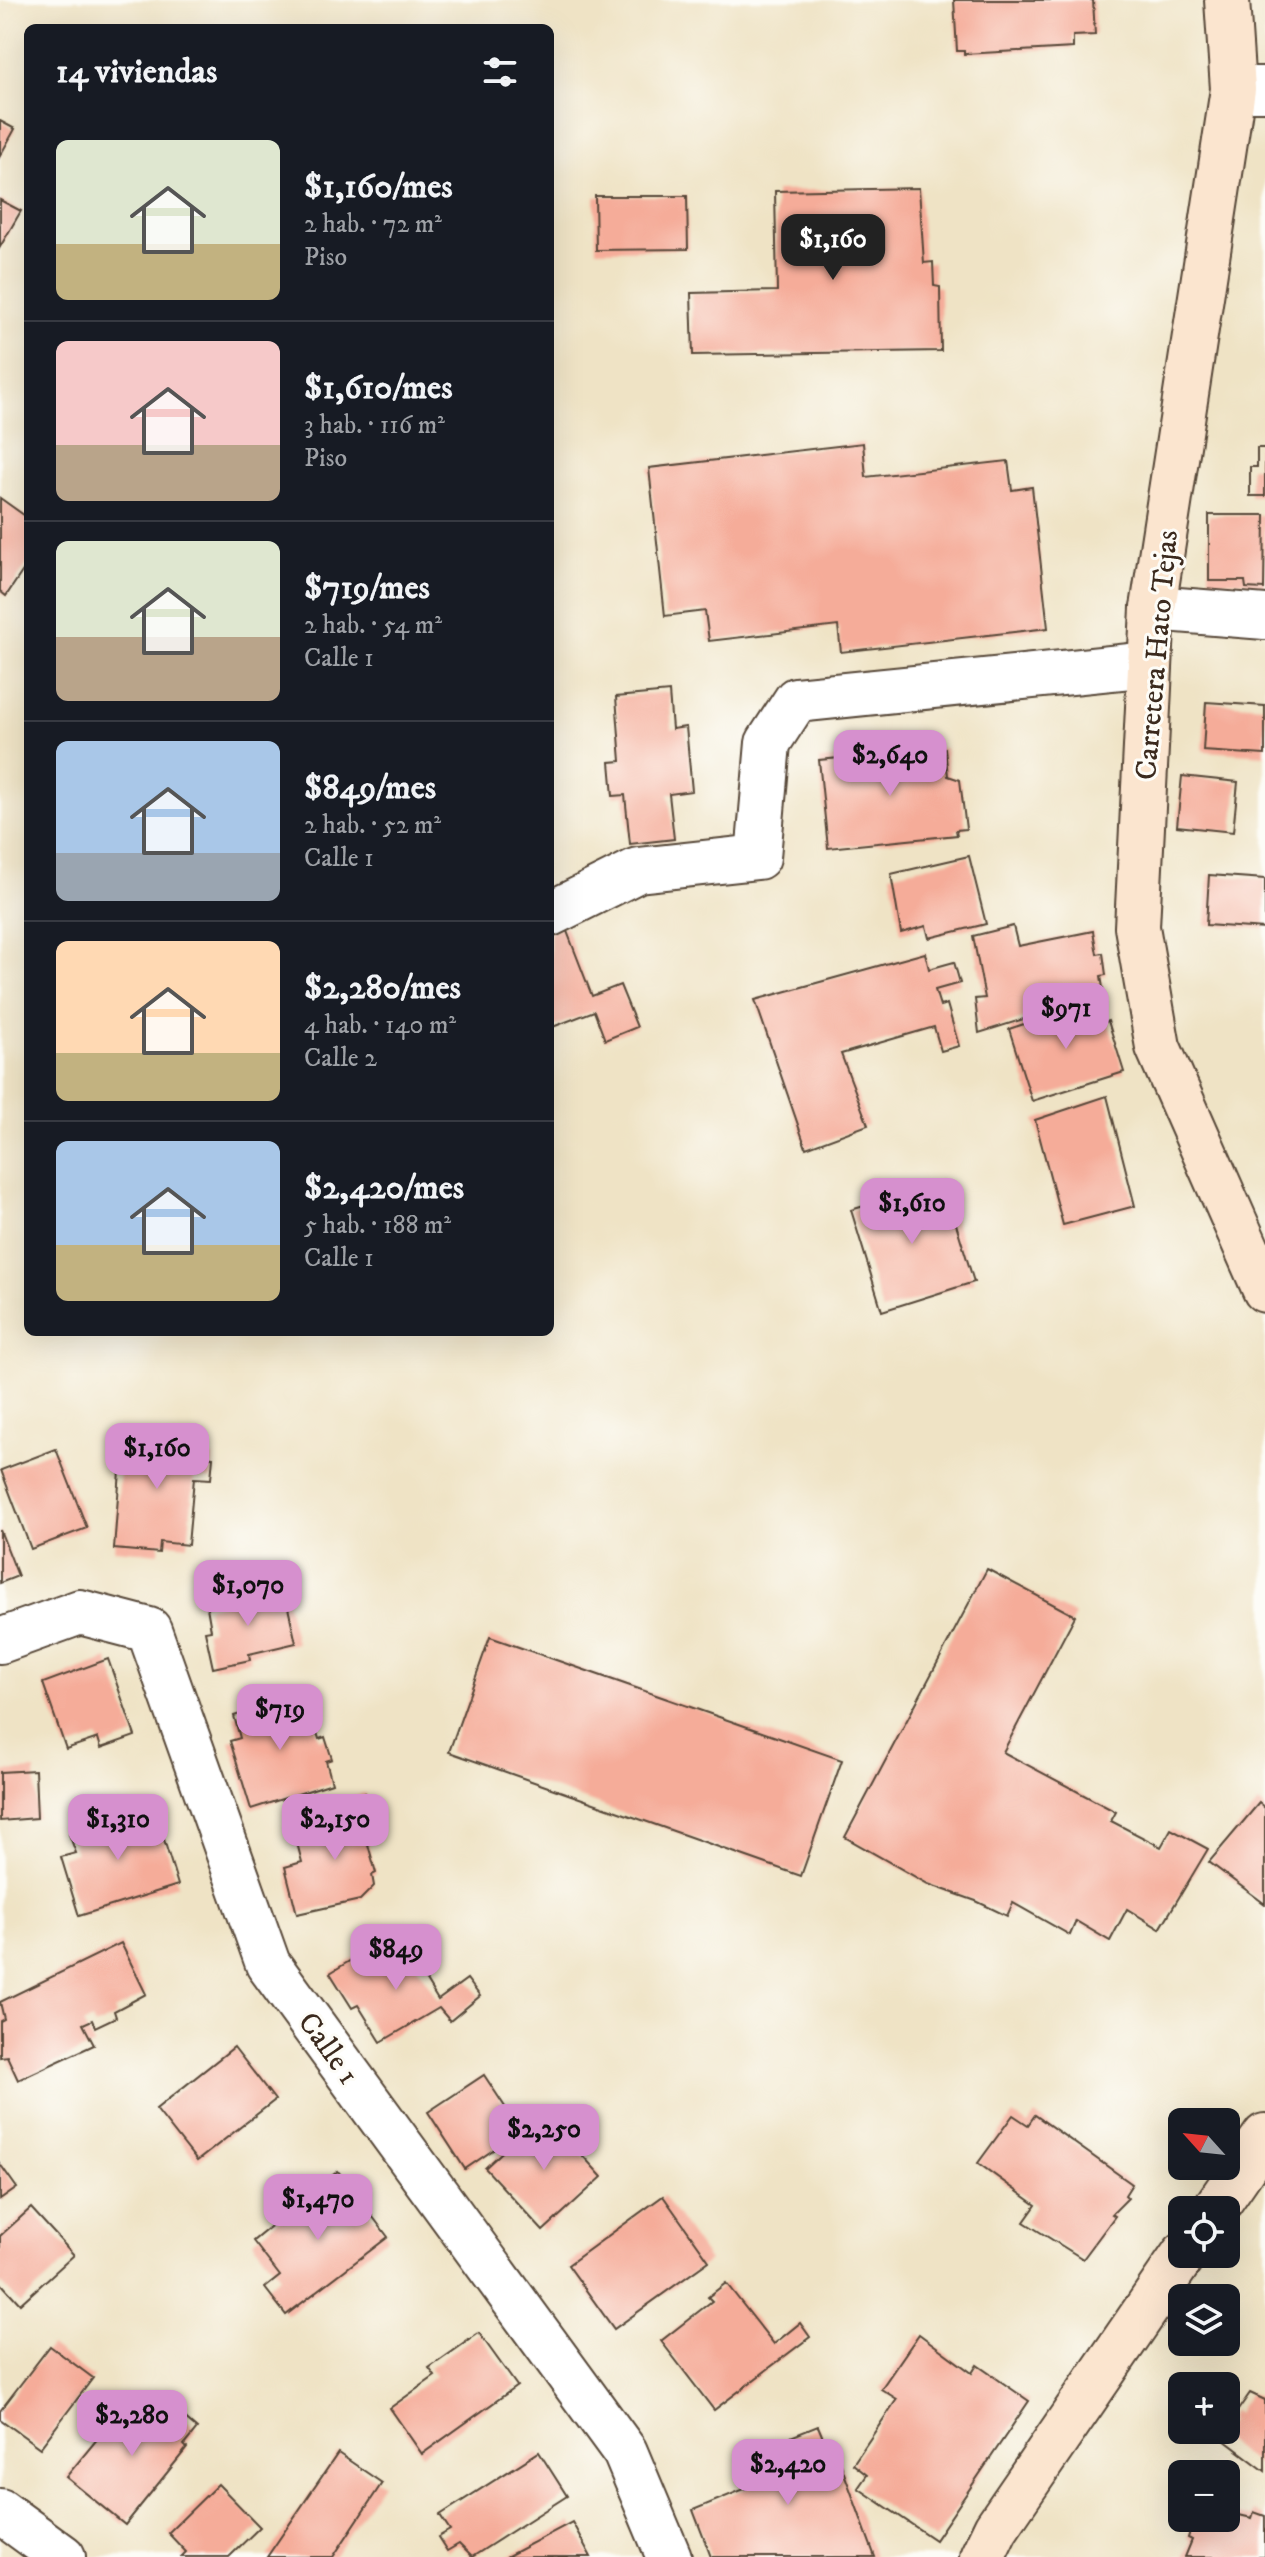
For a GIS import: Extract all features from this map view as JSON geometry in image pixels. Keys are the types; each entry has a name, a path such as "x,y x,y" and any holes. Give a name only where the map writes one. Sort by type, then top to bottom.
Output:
{"street":[{"name":"Carretera Hato Tejas","path":"1227,0 1249,89 1153,608 1137,927 1158,1047 1265,1290"},
{"path":"1153,608 1265,617"},
{"path":"554,912 638,870 758,857 768,743 796,700 1150,664"},
{"name":"Calle 1","path":"0,1641 80,1612 149,1630 268,1964 625,2452 669,2557"},
{"path":"1224,2196 1265,2136"},
{"path":"982,2557 996,2528 1174,2268"},
{"path":"0,2511 63,2557"}],"building":[{"path":"954,0 1093,0 1095,35 1073,36 1073,48 964,54 964,51 957,51"},
{"path":"0,121 15,129 0,156"},
{"path":"919,188 924,263 933,262 934,286 940,287 941,351 693,355 691,293 777,291 775,191"},
{"path":"595,196 687,196 688,249 596,250"},
{"path":"0,200 21,211 0,247"},
{"path":"863,443 866,477 1008,461 1012,490 1032,487 1048,628 841,652 838,626 709,641 705,611 665,616 649,468"},
{"path":"1257,448 1265,448 1265,496 1250,496 1250,467 1257,467"},
{"path":"0,498 24,515 24,569 6,596 0,591"},
{"path":"1209,515 1265,515 1264,589 1246,588 1245,581 1209,581"},
{"path":"669,692 672,729 686,727 692,791 669,794 674,839 630,844 625,795 613,796 610,762 621,761 616,697"},
{"path":"1206,702 1265,706 1265,755 1203,751"},
{"path":"945,748 948,776 960,780 966,829 956,830 957,835 828,848 819,760"},
{"path":"1182,776 1238,782 1233,832 1177,826"},
{"path":"969,856 986,924 929,938 926,926 901,933 891,874"},
{"path":"1209,875 1265,879 1265,929 1206,925"},
{"path":"565,926 592,996 620,985 637,1027 605,1040 594,1011 554,1026 554,930"},
{"path":"1013,926 1018,946 1093,931 1097,954 1103,953 1106,975 1101,976 1104,994 979,1033 975,999 985,998 973,936"},
{"path":"925,953 929,969 954,962 960,983 935,990 940,1006 947,1004 959,1046 941,1051 934,1027 841,1054 868,1125 806,1148 755,1000"},
{"path":"1094,1001 1101,1023 1108,1021 1124,1072 1032,1101 1009,1029"},
{"path":"1107,1096 1135,1206 1063,1225 1035,1120"},
{"path":"943,1182 974,1282 882,1311 851,1210"},
{"path":"123,1432 193,1438 192,1456 213,1457 211,1479 194,1478 188,1545 160,1542 159,1553 114,1549"},
{"path":"56,1449 87,1528 31,1549 1,1470"},
{"path":"0,1530 18,1576 0,1583"},
{"path":"987,1569 1075,1616 1003,1752 1116,1812 1111,1821 1161,1847 1171,1829 1208,1849 1160,1929 1127,1909 1110,1941 1076,1921 1070,1935 1013,1903 1007,1916 928,1884 845,1837"},
{"path":"284,1590 296,1643 249,1654 250,1660 213,1668 205,1631 211,1630 207,1607"},
{"path":"490,1637 842,1760 801,1876 449,1752"},
{"path":"108,1659 135,1736 101,1748 98,1738 66,1749 43,1683"},
{"path":"305,1694 319,1739 325,1737 332,1759 326,1761 332,1783 251,1809 230,1741 240,1738 234,1716"},
{"path":"35,1770 37,1818 0,1821 0,1772"},
{"path":"365,1793 374,1827 364,1830 376,1873 372,1875 374,1886 360,1900 297,1914 285,1867 302,1862 297,1843 342,1832 334,1801"},
{"path":"1259,1803 1265,1808 1265,1904 1209,1862"},
{"path":"154,1807 178,1885 79,1916 61,1857 76,1853 69,1834"},
{"path":"401,1940 438,2000 467,1979 480,1996 450,2021 439,2008 381,2042 358,2005 352,2008 330,1973 356,1957 361,1965"},
{"path":"121,1943 146,1994 114,2011 116,2017 95,2027 92,2020 83,2024 94,2045 18,2080 7,2056 0,2057 0,2021 4,2019 0,2002"},
{"path":"234,2047 275,2100 197,2161 156,2109"},
{"path":"484,2075 521,2131 465,2169 428,2112"},
{"path":"544,2113 602,2177 543,2231 485,2168"},
{"path":"1013,2115 1028,2125 1035,2115 1132,2184 1125,2195 1128,2198 1112,2214 1115,2216 1083,2259 1024,2222 1036,2205 978,2163"},
{"path":"0,2164 17,2188 0,2200"},
{"path":"338,2171 388,2237 286,2315 265,2288 280,2276 253,2241"},
{"path":"663,2196 709,2261 614,2329 568,2265"},
{"path":"31,2208 74,2255 20,2304 0,2282 0,2236"},
{"path":"726,2283 774,2344 800,2323 810,2337 714,2410 661,2341 712,2301 708,2297"},
{"path":"479,2333 517,2386 422,2454 390,2408 435,2376 429,2368"},
{"path":"919,2334 972,2373 977,2365 1029,2401 935,2540 858,2488 867,2475 853,2464 897,2399 881,2389"},
{"path":"50,2346 93,2378 40,2448 0,2419 0,2411"},
{"path":"1250,2393 1265,2400 1265,2471 1229,2444 1240,2444 1240,2407"},
{"path":"130,2399 149,2414 162,2399 197,2429 184,2445 187,2448 125,2525 66,2477"},
{"path":"818,2426 831,2457 837,2454 875,2557 711,2557 693,2510 759,2483 748,2454"},
{"path":"539,2452 567,2496 472,2557 459,2544 447,2551 438,2537 450,2530 440,2515"},
{"path":"338,2453 382,2483 333,2557 267,2557"},
{"path":"218,2484 260,2527 229,2557 181,2557 186,2552 168,2533"},
{"path":"1254,2512 1265,2516 1265,2557 1185,2557 1192,2540 1188,2538 1190,2532 1240,2532 1240,2515 1252,2518"},
{"path":"572,2522 591,2557 506,2557"}]}
